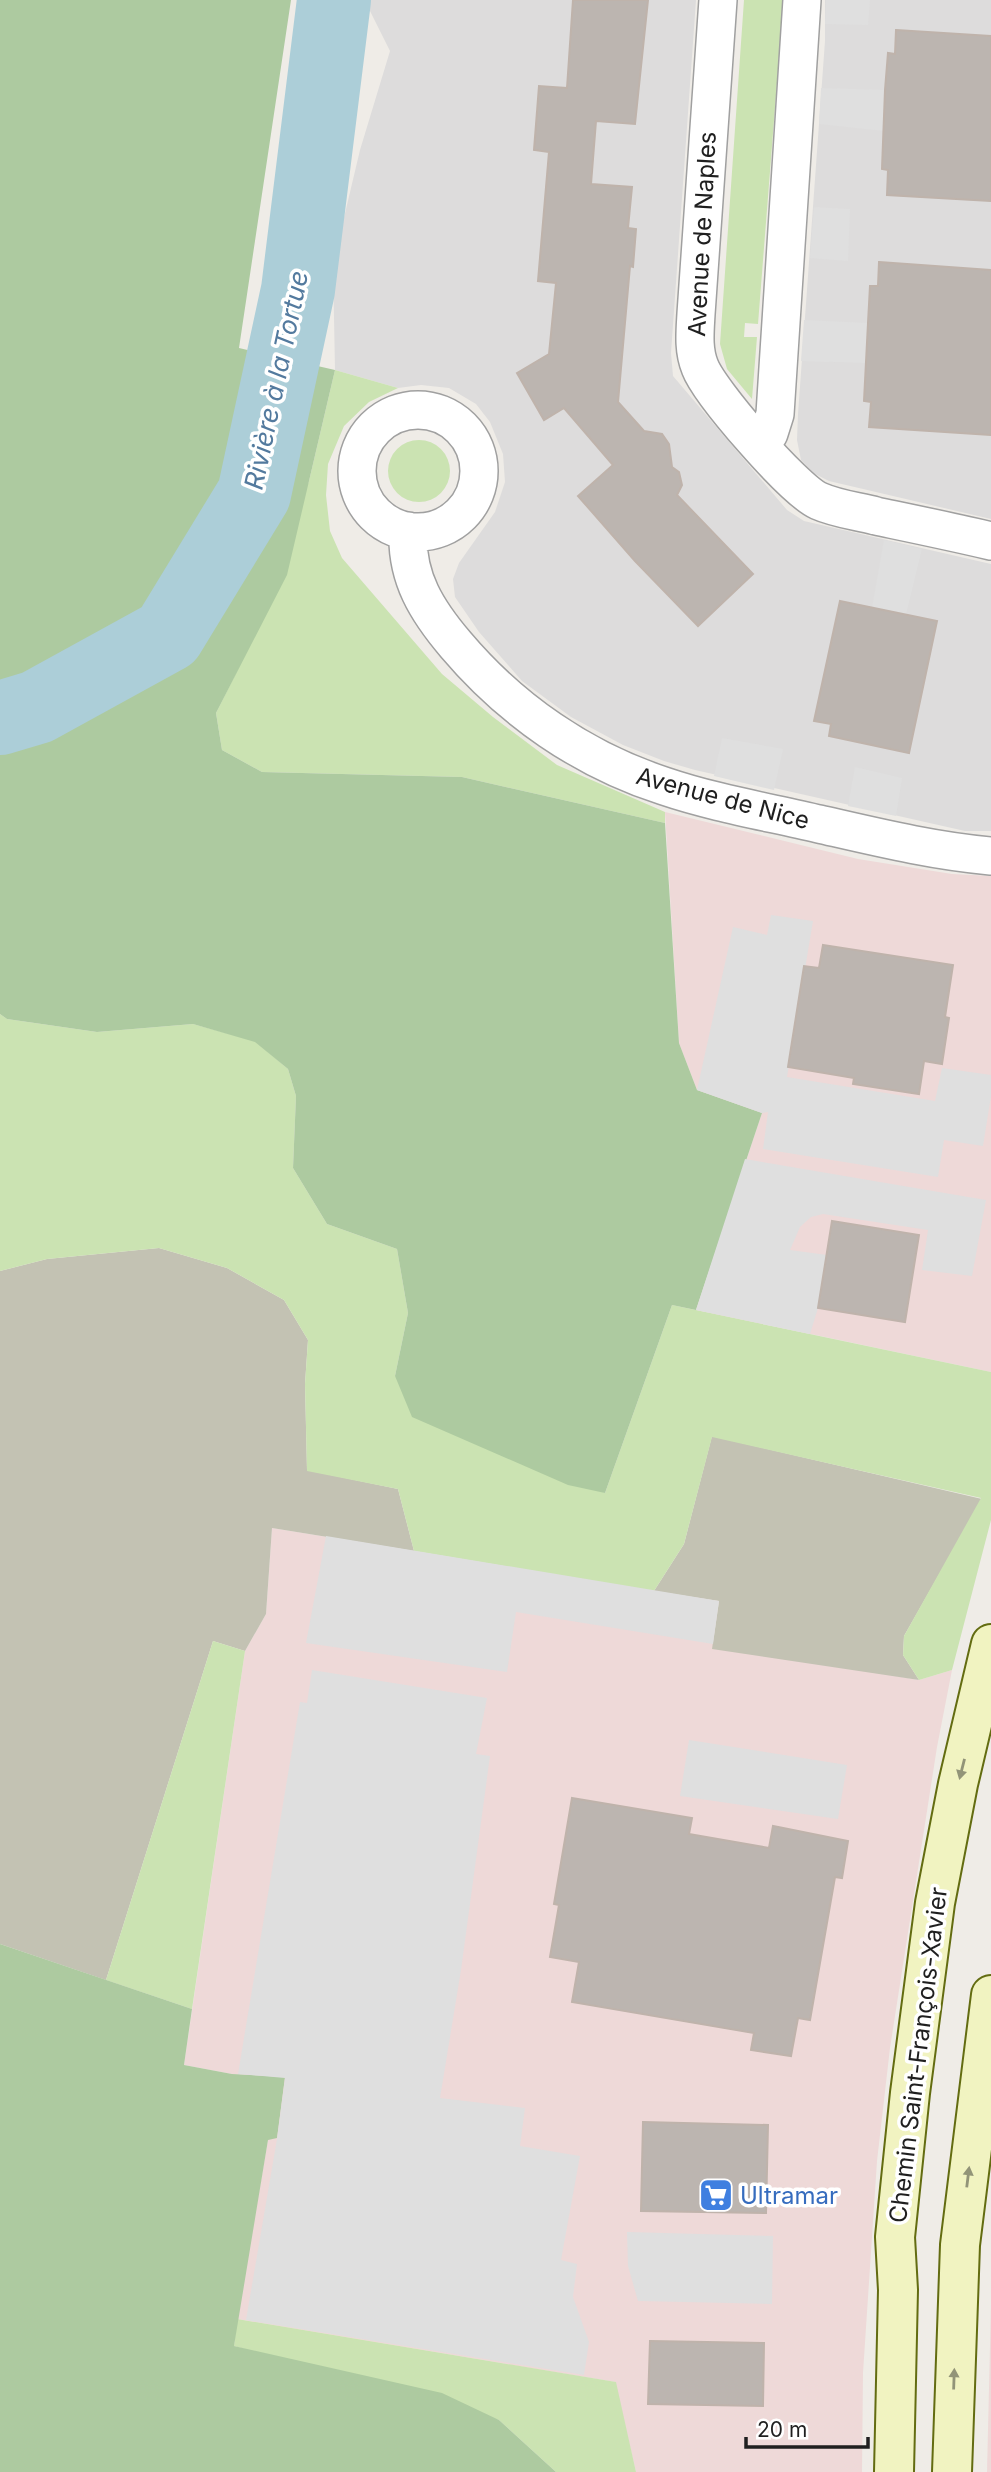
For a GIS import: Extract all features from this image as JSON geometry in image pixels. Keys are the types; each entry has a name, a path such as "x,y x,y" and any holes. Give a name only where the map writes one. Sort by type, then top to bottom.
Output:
{"street":[{"name":"Avenue de Naples","path":"718,0 696,314 695,352 700,369 708,383 794,484 819,501 991,541"},
{"path":"761,446 769,433 775,414 802,0"},
{"name":"Avenue de Nice","path":"408,531 408,555 415,584 425,604 446,633 501,692 532,718 580,749 621,770 683,792 916,845 991,856"},
{"name":"Chemin Saint-François-Xavier","path":"894,2472 898,2290 895,2237 910,2093 935,1903 984,1702 991,1644"},
{"path":"952,2472 960,2245 991,1995"}],"shaded area":[{"path":"370,0 696,0 671,353 673,376 787,510 804,521 991,564 991,831 965,831 664,761 623,745 571,717 522,681 479,632 455,597 453,579 459,563 495,512 505,482 503,454 490,422 476,404 449,388 421,385 398,388 335,370 333,264 360,150 390,51 368,7"},
{"path":"825,0 991,0 991,519 829,481 813,473 801,460 797,440 798,414 825,41"},
{"path":"826,0 870,0 868,25 825,24"},
{"path":"821,88 885,90 884,131 819,124"},
{"path":"814,207 850,209 848,261 810,258"},
{"path":"804,320 889,324 866,363 801,361"},
{"path":"884,540 922,549 906,615 872,608"},
{"path":"722,738 783,749 774,790 714,776"},
{"path":"855,767 902,778 896,816 848,806"},
{"path":"665,812 858,859 952,874 991,876 991,1372 696,1310 762,1113 697,1090 679,1043"},
{"path":"771,915 813,921 787,1077 935,1101 942,1068 991,1075 991,1096 983,1146 944,1140 938,1177 763,1149 768,1112 762,1113 697,1090 733,927 767,935"},
{"path":"745,1159 986,1200 972,1276 922,1270 928,1230 823,1214 811,1217 800,1227 790,1250 827,1255 818,1308 810,1334 696,1310"},
{"path":"159,1248 227,1268 284,1300 308,1340 305,1384 307,1470 398,1489 414,1551 272,1528 266,1614 245,1651 213,1641 106,1980 0,1944 0,1271 47,1259"},
{"path":"712,1436 982,1499 904,1636 903,1655 919,1680 712,1649 719,1601 654,1591 684,1544"},
{"path":"272,1528 719,1601 713,1644 919,1680 952,1670 937,1747 890,2048 877,2161 863,2373 862,2472 636,2472 615,2382 237,2319 268,2140 284,2077 232,2074 184,2065 245,1651 266,1614"},
{"path":"326,1536 719,1601 713,1644 516,1612 507,1672 306,1643"},
{"path":"312,1670 487,1698 476,1754 490,1756 461,1970 440,2098 525,2108 520,2146 580,2156 561,2260 577,2264 573,2297 589,2342 584,2375 246,2320 285,2078 238,2074 300,1702 307,1703"},
{"path":"689,1740 847,1765 838,1819 680,1796"},
{"path":"627,2232 773,2236 772,2304 638,2301 628,2266"},
{"path":"991,2304 991,2472 987,2472"}],"green space":[{"path":"0,0 291,0 239,348 335,370 287,575 216,713 222,750 262,772 462,777 665,823 679,1043 697,1090 762,1113 696,1310 672,1305 605,1493 568,1485 412,1417 395,1376 408,1313 397,1249 327,1224 293,1168 296,1096 288,1069 255,1042 193,1024 97,1032 7,1019 0,1014"},
{"path":"744,0 782,0 783,6 758,324 745,323 744,337 757,337 752,399 727,369 720,344"},
{"path":"335,370 398,388 369,402 344,426 328,464 326,495 330,531 342,558 442,674 493,717 557,765 665,812 665,823 462,777 262,772 222,750 216,713 246,653 309,481"},
{"path":"419,440 441,449 450,471 441,493 419,502 397,493 388,471 397,449"},
{"path":"0,1014 7,1019 97,1032 193,1024 255,1041 288,1069 296,1096 293,1168 327,1224 397,1249 408,1313 395,1376 605,1493 672,1305 991,1372 991,1520 952,1670 919,1680 903,1655 904,1636 981,1498 712,1437 684,1544 654,1591 414,1551 398,1489 307,1471 305,1384 308,1340 284,1300 227,1268 159,1248 47,1259 0,1271"},
{"path":"213,1641 245,1651 192,2009 106,1980"},
{"path":"0,1944 192,2009 184,2065 232,2074 285,2077 277,2138 268,2140 234,2346 442,2393 499,2420 556,2472 0,2472"},
{"path":"237,2319 616,2382 636,2472 556,2472 499,2420 234,2346"}],"building":[{"path":"573,0 648,0 635,124 596,121 591,184 632,187 628,228 636,229 633,267 630,266 618,402 644,431 662,434 669,444 672,467 679,472 682,485 677,495 753,574 698,626 635,561 578,496 613,465 564,408 544,420 517,373 549,354 556,283 538,281 549,152 534,150 539,86 567,88"},
{"path":"896,30 991,36 991,201 887,195 888,170 882,169 885,90 888,53 895,54"},
{"path":"879,262 991,270 991,435 869,427 871,402 864,401 870,286 878,286"},
{"path":"840,601 937,621 909,753 829,736 831,724 814,721"},
{"path":"823,945 953,965 945,1017 949,1018 942,1064 924,1061 919,1094 853,1084 854,1078 788,1067 804,966 819,968"},
{"path":"832,1221 919,1235 905,1322 818,1308"},
{"path":"572,1798 692,1818 689,1834 769,1848 773,1826 848,1841 842,1878 835,1877 810,2020 798,2018 791,2056 751,2050 754,2033 572,2002 579,1962 550,1957 559,1905 554,1904"},
{"path":"643,2122 768,2125 766,2213 641,2211"},
{"path":"650,2341 764,2343 763,2406 648,2404"}],"waterway":[{"name":"Rivière à la Tortue","path":"0,718 37,707 168,635 254,494 298,290 334,0"}],"place":[{"name":"Ultramar","path":"716,2195"}]}
